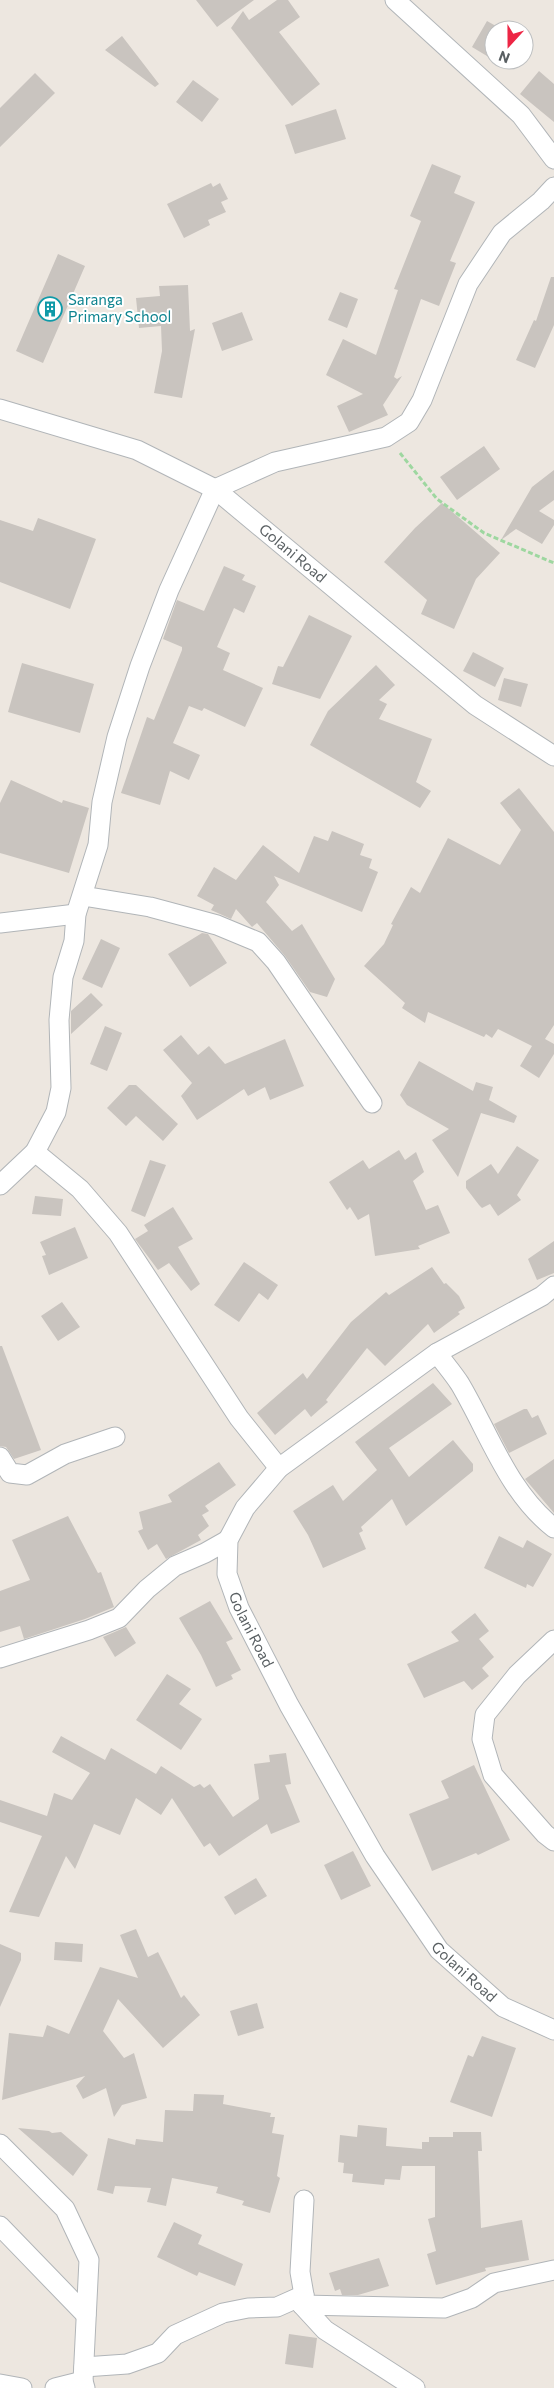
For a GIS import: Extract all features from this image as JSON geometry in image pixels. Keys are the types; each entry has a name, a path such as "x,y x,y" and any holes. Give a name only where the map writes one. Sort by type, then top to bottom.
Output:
{"street":[{"path":"395,0 521,116 554,159"},
{"path":"0,1185 35,1152 56,1112 61,1088 60,1012 63,977 74,941 76,914 98,845 102,802 117,737 140,666 169,590 215,489 275,462 386,437 409,422 422,400 468,284 502,234 541,201 554,186"},
{"name":"Golani Road","path":"0,409 137,450 215,489 475,705 554,756"},
{"path":"83,896 150,907 218,925 258,942 276,962 372,1103"},
{"path":"0,923 76,914"},
{"path":"35,1152 80,1189 118,1233 234,1410 279,1468"},
{"name":"Golani Road","path":"554,1286 542,1296 437,1353 279,1468 245,1508 228,1540 227,1574 239,1608 289,1705 375,1856 439,1950 503,2007 554,2030"},
{"path":"437,1353 459,1383 514,1483 545,1521 554,1528"},
{"path":"0,1457 10,1473 27,1475 66,1454 115,1437"},
{"path":"0,1658 89,1630 119,1618 146,1589 175,1566 205,1553 228,1540"},
{"path":"554,1640 517,1675 485,1715 482,1739 493,1775 545,1834 554,1841"},
{"path":"0,2144 65,2209 88,2260 84,2379"},
{"path":"304,2200 300,2272 303,2300 324,2330 415,2388"},
{"path":"0,2226 86,2315"},
{"path":"55,2388 158,2353 175,2335 223,2313 248,2308 277,2307 303,2300 444,2308 472,2298 494,2283 554,2270"},
{"path":"0,2384 22,2388"}],"path":[{"path":"386,437 437,499 484,533 554,563"}],"building":[{"path":"196,0 254,0 217,27"},
{"path":"277,0 288,0 300,17 279,32 320,84 292,106 231,28 243,11 249,20"},
{"path":"484,26 484,54 472,47"},
{"path":"122,36 159,84 155,87 105,50"},
{"path":"539,71 554,84 554,122 520,94"},
{"path":"35,73 55,93 0,147 0,108"},
{"path":"193,80 219,99 202,122 176,102"},
{"path":"336,109 346,139 295,154 285,125"},
{"path":"432,164 461,176 454,193 475,202 450,261 456,263 439,306 421,299 394,377 397,379 402,376 383,405 388,415 349,432 337,406 363,394 326,375 343,339 376,355 398,290 394,289 421,221 410,216"},
{"path":"211,183 213,187 220,183 228,199 221,202 226,212 208,220 210,225 184,238 167,204"},
{"name":"Saranga Primary School","path":"58,254 85,266 43,363 16,351"},
{"path":"551,277 554,277 554,325 535,368 516,360 534,320 536,321"},
{"path":"188,285 190,331 195,329 182,398 154,393 162,351 161,326 139,328 136,298 160,296 159,286"},
{"path":"340,292 358,299 347,328 328,320"},
{"path":"242,312 253,340 222,351 212,323"},
{"path":"484,446 500,469 457,500 440,477"},
{"path":"554,470 554,500 539,511 554,520 554,525 542,544 516,529 501,540 532,487"},
{"path":"442,503 500,553 476,579 454,629 421,614 427,600 384,562 415,528"},
{"path":"38,518 96,539 70,609 0,582 0,520 33,531"},
{"path":"224,566 245,575 242,580 256,586 244,613 234,608 217,647 230,653 223,670 263,688 245,727 204,708 202,711 189,706 173,743 200,755 189,780 170,771 160,805 121,793 147,717 154,720 182,650 182,647 163,639 177,600 204,611"},
{"path":"309,615 352,636 320,699 272,684 278,666 283,667"},
{"path":"473,652 504,668 495,687 463,671"},
{"path":"22,663 94,684 80,733 8,712"},
{"path":"376,665 395,685 379,700 387,704 379,719 432,739 416,782 431,791 420,808 310,745 328,711"},
{"path":"504,678 528,684 521,707 498,700"},
{"path":"11,780 62,803 63,800 89,808 69,873 0,853 0,803"},
{"path":"519,788 554,832 554,1025 545,1039 554,1044 554,1054 539,1078 520,1066 532,1046 498,1029 492,1038 486,1034 484,1037 428,1012 425,1023 402,1008 405,1003 364,966 384,944 393,925 391,924 411,887 420,893 448,838 500,865 521,830 500,803"},
{"path":"332,831 364,844 360,855 372,859 369,868 378,872 362,912 274,876 279,885 266,902 292,931 302,924 335,979 327,997 310,992 285,956 257,923 252,927 236,909 231,919 211,910 214,905 197,896 214,867 236,880 263,845 299,873 314,836 328,841"},
{"path":"202,933 208,934 227,963 190,987 168,954"},
{"path":"101,939 120,948 102,988 82,979"},
{"path":"91,993 103,1005 71,1034 71,1011"},
{"path":"105,1026 122,1033 107,1071 90,1064"},
{"path":"181,1035 198,1055 209,1046 225,1064 285,1039 304,1086 270,1100 265,1087 248,1096 244,1089 197,1120 181,1096 192,1083 163,1050"},
{"path":"419,1061 473,1091 476,1082 493,1087 489,1100 517,1116 514,1123 481,1113 458,1177 432,1140 449,1129 407,1105 400,1095"},
{"path":"129,1085 136,1085 178,1124 163,1141 136,1116 126,1126 107,1108"},
{"path":"517,1146 539,1160 517,1195 521,1200 498,1216 490,1204 482,1208 479,1205 466,1188 466,1181 491,1164 498,1174"},
{"path":"399,1150 405,1160 416,1152 424,1172 413,1181 426,1210 438,1205 450,1233 418,1246 420,1249 375,1256 369,1214 358,1220 350,1207 347,1210 329,1182 363,1160 369,1169"},
{"path":"150,1160 166,1165 145,1217 131,1211"},
{"path":"35,1196 63,1199 61,1216 32,1214"},
{"path":"173,1207 193,1239 178,1247 200,1284 191,1291 169,1263 158,1270 135,1239 148,1231 144,1225"},
{"path":"75,1227 88,1258 49,1275 42,1256 46,1255 40,1242"},
{"path":"554,1241 554,1273 537,1280 528,1259"},
{"path":"244,1262 278,1285 268,1300 259,1293 239,1322 214,1305"},
{"path":"432,1267 444,1284 446,1283 459,1296 465,1308 458,1312 460,1314 434,1333 428,1324 385,1366 367,1348 326,1400 328,1402 311,1417 305,1409 275,1435 257,1413 303,1373 307,1379 351,1322 386,1292 389,1295"},
{"path":"62,1302 80,1327 58,1341 41,1316"},
{"path":"0,1346 2,1346 41,1450 14,1459 6,1447 0,1446"},
{"path":"433,1383 452,1404 389,1448 409,1477 453,1440 473,1464 473,1471 406,1526 392,1499 361,1527 363,1531 359,1533 366,1549 323,1568 308,1535 293,1511 333,1485 343,1501 377,1470 355,1442"},
{"path":"527,1409 532,1418 538,1415 547,1434 509,1453 494,1424"},
{"path":"554,1459 554,1513 525,1479"},
{"path":"219,1462 236,1485 205,1506 209,1511 202,1515 209,1526 198,1535 201,1540 166,1559 157,1544 148,1550 138,1531 143,1529 139,1512 172,1502 168,1495"},
{"path":"68,1516 98,1573 101,1572 114,1607 85,1619 24,1639 20,1626 0,1632 0,1591 30,1580 12,1540"},
{"path":"499,1536 523,1548 527,1540 552,1554 533,1587 527,1584 526,1588 484,1568"},
{"path":"210,1601 233,1639 226,1642 241,1670 231,1675 233,1679 216,1687 201,1655 179,1618"},
{"path":"475,1613 489,1631 479,1639 494,1657 482,1668 489,1676 472,1690 464,1681 424,1698 407,1664 459,1641 451,1632"},
{"path":"126,1627 136,1643 115,1657 103,1637"},
{"path":"167,1674 191,1689 179,1704 202,1719 181,1750 136,1720"},
{"path":"61,1736 105,1760 111,1748 156,1774 161,1766 194,1787 200,1784 204,1788 210,1784 233,1817 259,1799 254,1764 270,1762 269,1755 286,1753 291,1784 285,1785 300,1822 271,1834 267,1824 219,1856 210,1843 204,1847 172,1798 161,1815 136,1798 120,1835 94,1824 75,1869 66,1856 39,1917 9,1912 42,1836 0,1822 0,1800 47,1816 54,1793 72,1800 90,1773 52,1752"},
{"path":"474,1765 510,1840 478,1855 476,1853 432,1871 409,1814 449,1798 441,1781"},
{"path":"353,1851 371,1886 341,1900 324,1865"},
{"path":"256,1878 267,1896 235,1915 224,1897"},
{"path":"136,1929 148,1957 158,1952 181,1998 184,1995 200,2015 163,2048 118,1999 103,2031 124,2058 134,2053 147,2098 122,2105 114,2117 106,2088 83,2099 76,2086 85,2076 2,2100 9,2033 43,2037 47,2025 69,2034 100,1967 138,1978 120,1935"},
{"path":"55,1942 83,1944 82,1962 54,1960"},
{"path":"0,1944 21,1953 21,1960 0,2007"},
{"path":"257,2003 264,2028 238,2036 230,2011"},
{"path":"482,2036 516,2048 492,2117 450,2102 468,2055 473,2057"},
{"path":"194,2094 224,2095 223,2104 271,2113 270,2117 275,2117 272,2133 284,2135 277,2176 280,2178 270,2213 242,2205 244,2201 216,2193 218,2187 172,2178 166,2206 147,2202 151,2188 115,2186 113,2194 97,2190 108,2138 135,2145 136,2139 163,2142 165,2110 193,2111"},
{"path":"358,2125 387,2128 386,2146 422,2149 422,2142 429,2142 429,2137 453,2137 453,2132 481,2132 482,2151 478,2151 481,2228 522,2220 529,2260 485,2268 486,2271 436,2285 427,2254 436,2251 428,2219 435,2217 435,2166 402,2166 400,2180 385,2179 384,2185 352,2182 353,2174 343,2173 344,2163 338,2162 340,2135 357,2137"},
{"path":"18,2128 49,2131 52,2133 61,2132 88,2155 73,2176"},
{"path":"174,2222 202,2235 198,2244 243,2264 235,2286 199,2272 197,2276 157,2257"},
{"path":"379,2258 389,2286 358,2295 342,2295 340,2289 335,2291 329,2273"},
{"path":"289,2334 317,2338 313,2368 285,2364"}],"place":[{"name":"Saranga Primary School","path":"50,309"}]}
